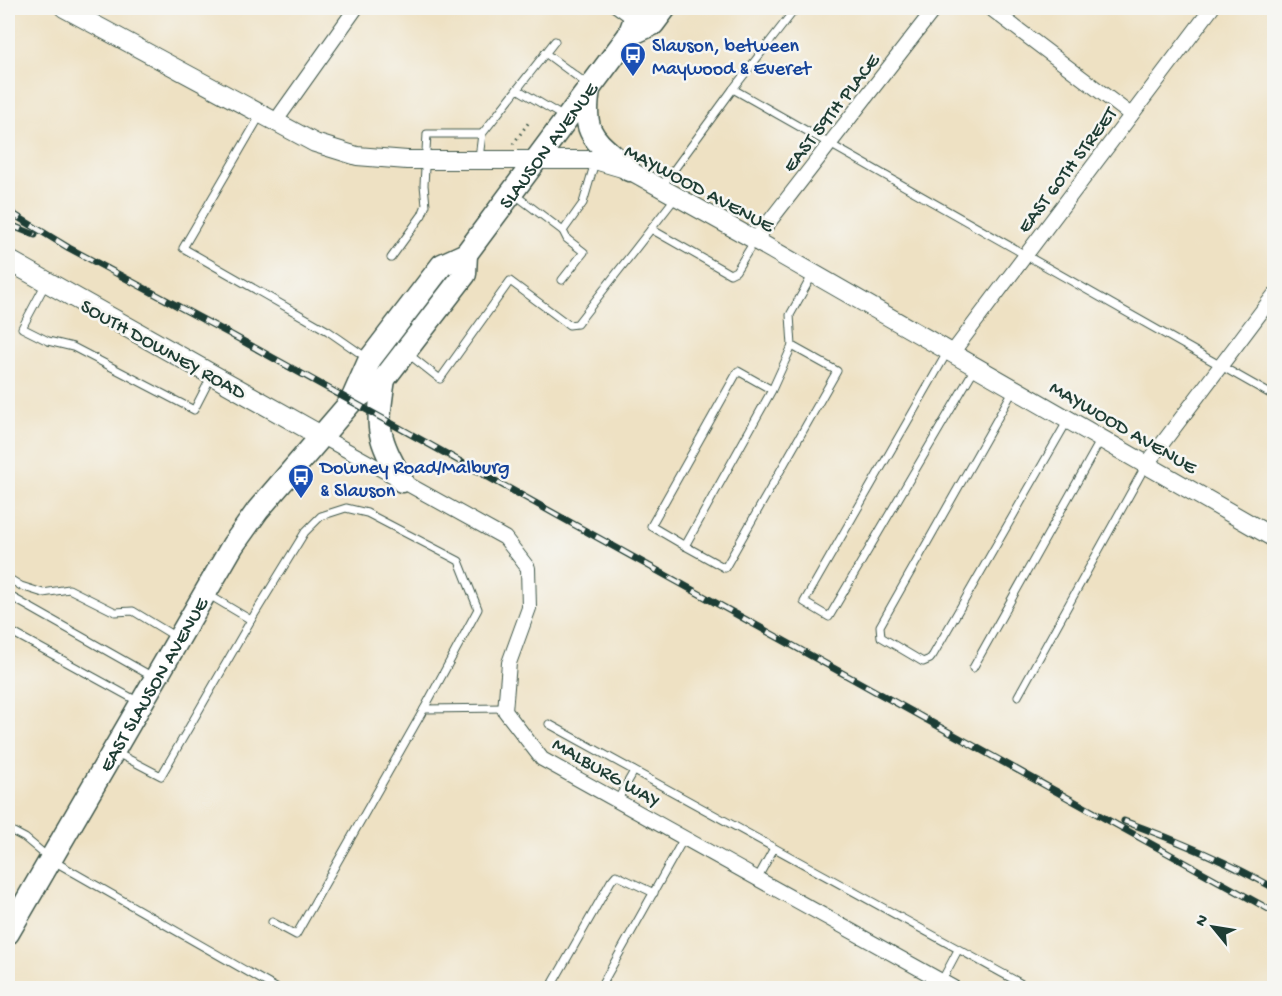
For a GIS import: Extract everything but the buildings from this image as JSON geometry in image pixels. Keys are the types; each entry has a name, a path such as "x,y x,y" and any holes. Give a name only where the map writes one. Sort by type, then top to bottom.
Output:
{"main road":[{"name":"SLAUSON AVENUE","path":"351,402 370,359 442,265 466,254 590,88 634,22 653,24 665,8"},
{"path":"590,88 586,111 590,132 629,170"},
{"name":"SLAUSON AVENUE","path":"317,441 351,402 384,379 465,274 466,254"},
{"name":"SOUTH DOWNEY ROAD","path":"8,260 212,375 317,441"},
{"path":"384,379 378,430 383,446 402,481"},
{"name":"EAST SLAUSON AVENUE","path":"8,933 233,545 258,510 317,441"}],"street":[{"name":"MAYWOOD AVENUE","path":"64,8 315,143 357,156 426,160 596,160 629,170 1275,538"},
{"path":"268,118 356,8"},
{"name":"EAST 59TH PLACE","path":"755,240 935,8"},
{"path":"990,8 1131,115"},
{"name":"EAST 60TH STREET","path":"950,352 1212,8"},
{"path":"1146,465 1275,295"},
{"path":"317,441 402,481 505,538 528,568 530,608 509,663 505,708"},
{"name":"MALBURG WAY","path":"505,708 542,759 947,985"}],"lane":[{"path":"614,8 634,22"},
{"path":"405,352 440,379 510,281 569,326 577,324 651,229 669,192 733,89 796,8"},
{"path":"479,160 482,134 555,41"},
{"path":"545,53 590,88"},
{"path":"517,89 567,119"},
{"path":"733,89 1275,396"},
{"path":"268,118 183,248 370,359"},
{"path":"391,258 422,215 426,205 424,185 427,134 482,134"},
{"path":"563,231 583,203 596,160"},
{"path":"512,193 563,231 567,239 584,252 562,280"},
{"path":"651,229 730,274 736,271 755,240"},
{"path":"685,546 772,390 792,346 790,315 813,274"},
{"path":"46,283 22,328 48,341 73,347 194,410 212,375"},
{"path":"772,390 738,371 651,526 725,568 837,371 792,346"},
{"path":"950,352 804,602 829,616 975,366"},
{"path":"1014,389 880,626 881,637 923,662 933,655 1068,420"},
{"path":"973,668 1102,439"},
{"path":"1018,696 1146,465"},
{"path":"113,751 160,777 250,620 305,532 321,516 346,508 366,513 459,561 478,609 424,710 296,935 272,922"},
{"path":"8,578 21,586 43,592 69,589 115,612 133,611 178,639"},
{"path":"205,593 250,620"},
{"path":"8,595 155,679"},
{"path":"8,630 141,703"},
{"path":"424,710 505,708"},
{"path":"549,723 1029,988"},
{"path":"617,801 634,771"},
{"path":"8,829 25,838 50,859 276,988"},
{"path":"600,988 684,838"},
{"path":"757,879 774,848"},
{"path":"555,988 553,982 616,875 654,892"},
{"path":"947,985 958,950"}],"path":[{"path":"510,148 529,122"}],"railway":[{"path":"8,211 69,248 230,334 1274,912"},
{"path":"8,224 35,235"},
{"path":"1124,821 1200,852 1274,888"}],"place":[{"name":"Slauson, between Maywood & Everet","path":"633,78"},
{"name":"Downey Road/Malburg & Slauson","path":"301,500"}]}
